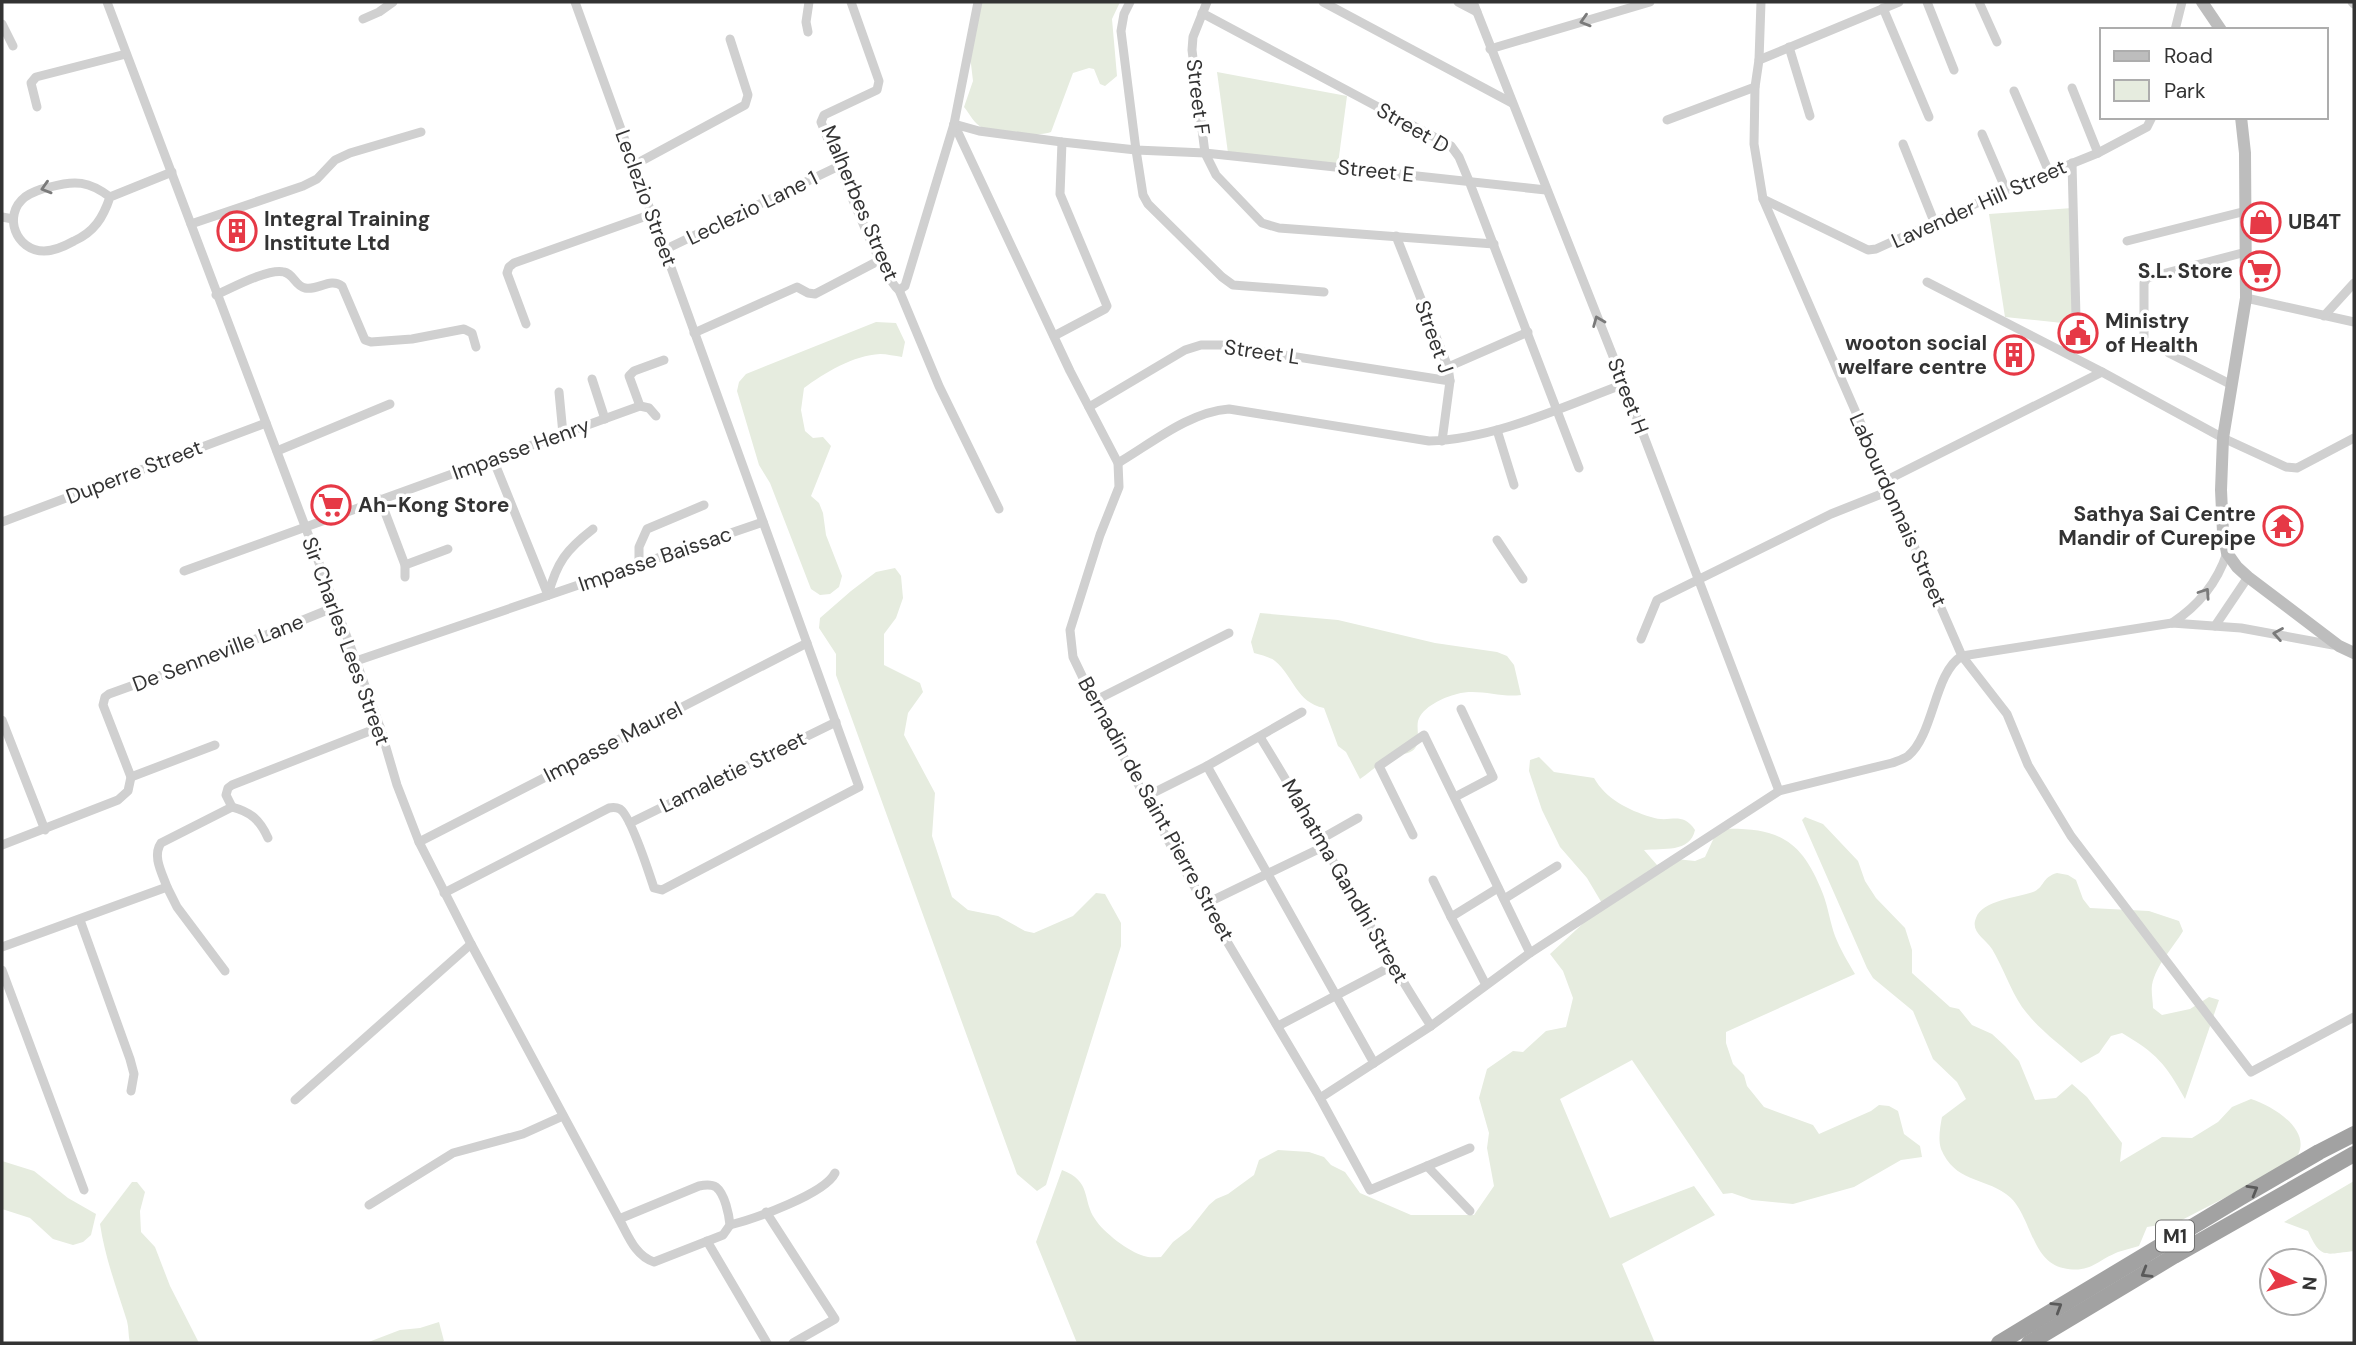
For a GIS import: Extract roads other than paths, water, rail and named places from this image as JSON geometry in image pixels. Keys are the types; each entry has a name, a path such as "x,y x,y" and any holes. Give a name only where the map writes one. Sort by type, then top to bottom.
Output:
{"highway":[{"name":"M1","path":"1999,1343 2240,1198 2354,1134"},
{"name":"M1","path":"2029,1343 2174,1255 2354,1154"}],"main road":[{"path":"2202,2 2220,28"},
{"path":"2241,119 2245,153 2246,298 2223,438 2223,532 2227,553 2248,576 2339,646 2354,653"}],"street":[{"name":"Sir Charles Lees Street","path":"107,2 356,661 419,842 471,944 638,1252 654,1262 723,1235 730,1225 766,1213 824,1186 835,1172"},
{"path":"363,19 393,2"},
{"name":"Leclezio Street","path":"575,2 859,787 662,890 654,888 630,823"},
{"path":"808,32 806,22 809,2"},
{"name":"Malherbes Street","path":"851,2 879,81 877,90 824,116 821,122 880,260 893,286 899,289 939,386 999,509"},
{"path":"899,289 905,286 954,124 978,2"},
{"path":"1130,2 1124,14 1121,31 1143,195 1148,204 1233,285 1324,292"},
{"name":"Street F","path":"1205,153 1192,50 1193,37 1208,2"},
{"path":"1323,2 1513,104"},
{"path":"1458,2 1477,12"},
{"name":"Street H","path":"1473,2 1624,384 1779,791"},
{"path":"1490,49 1650,2"},
{"name":"Labourdonnais Street","path":"1762,2 1755,87 1754,144 1763,199 1962,656 2007,714 2028,765 2071,836 2251,1072 2354,1017"},
{"path":"1759,60 1899,2"},
{"path":"1927,2 1954,70"},
{"path":"1979,2 1997,42"},
{"path":"2176,28 2182,2"},
{"path":"1883,8 1928,117"},
{"name":"Street D","path":"1202,13 1451,146 1469,181 1579,468"},
{"path":"2,24 13,46"},
{"path":"634,165 745,105 748,96 730,39"},
{"path":"1789,47 1810,116"},
{"path":"37,107 31,83 36,76 126,54"},
{"path":"1667,120 1755,87"},
{"path":"2072,88 2098,153"},
{"path":"2014,91 2049,172"},
{"name":"Lavender Hill Street","path":"1763,199 1868,250 1889,244 2006,190 2098,153 2147,127 2151,119"},
{"path":"954,124 1054,337 1118,463 1194,418 1214,410 1229,409 1442,441 1469,438 1497,430 1624,384"},
{"name":"Street E","path":"954,124 979,131 1062,142 1136,150 1205,153 1546,190"},
{"path":"191,224 303,186 317,179 335,160 350,153 421,132"},
{"path":"1982,134 2006,190"},
{"path":"1054,337 1107,306 1060,194 1062,142"},
{"path":"1903,144 1935,224"},
{"path":"1205,153 1216,175 1262,223 1279,228 1494,244"},
{"path":"2072,163 2076,317"},
{"name":"Leclezio Lane 1","path":"664,250 839,166"},
{"path":"110,197 172,172"},
{"path":"62,184 86,184 110,197 105,213 87,235 52,250 42,251 28,247 14,231 13,219 17,207 24,198 38,190 62,184"},
{"path":"2127,241 2246,211"},
{"path":"526,324 507,273 509,267 652,214"},
{"path":"2,217 13,219"},
{"name":"Street J","path":"1396,236 1448,367 1450,381 1442,441"},
{"path":"2144,337 2144,283 2147,278 2246,253"},
{"path":"694,333 797,287 815,294 880,260"},
{"path":"216,295 272,272 283,271 291,274 300,286 305,288 334,282 342,286 365,340 371,342 412,339 464,329 471,333 476,347"},
{"path":"1927,282 2223,438 2286,467 2297,468 2354,438"},
{"path":"2325,316 2354,284"},
{"path":"2246,298 2354,322"},
{"path":"1448,367 1528,331"},
{"name":"Street L","path":"1089,407 1185,350 1201,345 1222,345 1450,381"},
{"path":"2169,353 2230,384"},
{"path":"656,416 649,408 640,406 629,376 634,371 664,360"},
{"path":"1885,481 2102,372"},
{"path":"592,379 605,419"},
{"path":"559,392 563,434"},
{"path":"277,451 390,404"},
{"name":"Impasse Henry","path":"184,571 640,406"},
{"name":"Duperre Street","path":"2,522 266,423"},
{"path":"1497,430 1514,485"},
{"path":"494,459 548,595"},
{"name":"Bernadin de Saint Pierre Street","path":"1118,463 1119,486 1100,535 1070,631 1073,657 1144,797 1320,1098 1370,1190 1427,1166"},
{"path":"1641,639 1657,600 1831,514 1889,491"},
{"path":"380,499 405,565 405,577"},
{"path":"639,565 639,547 647,529 704,505"},
{"name":"Impasse Baissac","path":"356,661 763,522"},
{"path":"548,595 552,579 571,546 593,529"},
{"path":"1497,540 1523,579"},
{"path":"405,565 448,549"},
{"path":"2172,623 2199,603 2222,569 2227,553"},
{"path":"2215,626 2248,576"},
{"name":"De Senneville Lane","path":"130,780 103,701 109,694 209,658 335,607"},
{"path":"1320,1098 1431,1026 1530,953 1779,791 1907,757 1919,742 1948,671 1955,660 1962,656 2172,623 2241,628 2339,646"},
{"path":"1094,701 1228,632"},
{"name":"Impasse Maurel","path":"419,842 807,643"},
{"path":"1455,797 1493,777 1461,709"},
{"path":"1144,797 1207,766 1302,712"},
{"path":"2,720 45,830"},
{"name":"Lamaletie Street","path":"630,823 836,722"},
{"path":"232,807 226,792 232,785 380,727"},
{"path":"1413,835 1379,766 1424,735 1530,953"},
{"name":"Mahatma Gandhi Street","path":"1260,737 1392,966 1431,1026"},
{"path":"2,845 118,800 128,791 130,780 215,745"},
{"path":"1207,766 1374,1063"},
{"path":"225,971 177,907 157,857 157,847 232,807 245,810 254,816 268,838"},
{"path":"444,893 609,808 617,807 623,811 630,823"},
{"path":"1205,904 1323,843 1358,818"},
{"path":"1504,899 1557,866"},
{"path":"1433,880 1486,985"},
{"path":"2,947 167,887"},
{"path":"1451,917 1498,888"},
{"path":"80,920 130,1059 134,1074 131,1091"},
{"path":"295,1100 471,944"},
{"path":"1278,1026 1392,966"},
{"path":"2,970 84,1190"},
{"path":"369,1205 453,1153 523,1133 563,1116"},
{"path":"1470,1148 1427,1166 1470,1211"},
{"path":"619,1219 699,1186 708,1185 716,1187 720,1192 729,1214 730,1225"},
{"path":"766,1213 835,1319 793,1343"},
{"path":"707,1241 767,1343"}],"place":[{"name":"UB4T","path":"2261,222"},
{"name":"Integral Training Institute Ltd","path":"237,231"},
{"name":"S.L. Store","path":"2260,271"},
{"name":"Ministry of Health","path":"2078,333"},
{"name":"wooton social welfare centre","path":"2014,355"},
{"name":"Ah-Kong Store","path":"331,505"},
{"name":"Sathya Sai Centre Mandir of Curepipe","path":"2283,526"}]}
